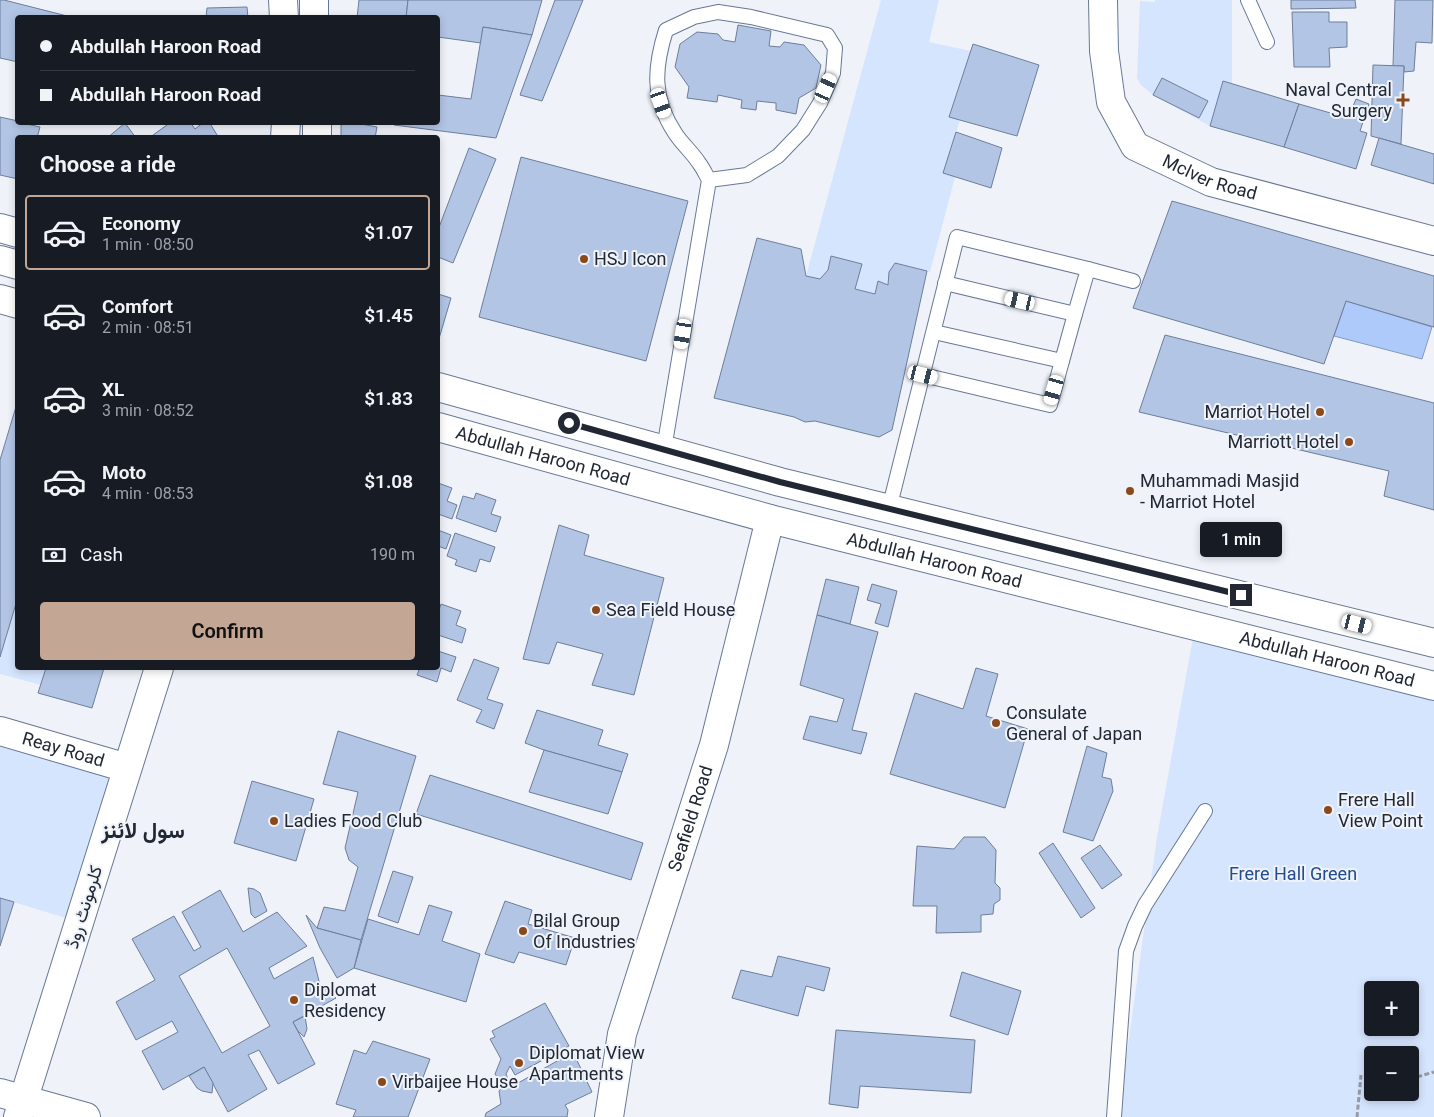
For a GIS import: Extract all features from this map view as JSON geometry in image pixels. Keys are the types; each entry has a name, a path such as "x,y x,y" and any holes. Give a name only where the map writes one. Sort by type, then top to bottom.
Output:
{"main road":[{"path":"283,0 284,15"},
{"path":"314,0 314,15"},
{"name":"Mclver Road","path":"1103,0 1104,51 1112,102 1135,146 1211,182 1434,241"},
{"path":"0,228 15,231"},
{"path":"0,260 15,264"},
{"path":"0,299 15,303"},
{"path":"440,388 780,482 1434,643"},
{"name":"Abdullah Haroon Road","path":"440,428 770,519 1434,686"},
{"name":"Seafield Road","path":"609,1117 622,1034 714,745 770,519"},
{"name":"کلرمونٹ روڈ","path":"14,1103 158,670"},
{"name":"Reay Road","path":"0,731 127,768"},
{"path":"14,1103 86,1117"}],"lane":[{"path":"1248,0 1267,42"},
{"path":"664,449 709,180 699,163 674,133 657,92 656,72 659,51 666,30 694,17 718,12 751,17 827,35 835,48 833,73 820,103 803,130 778,156 747,175 709,180"},
{"path":"889,508 957,237 1133,281"},
{"path":"923,375 1050,405 1088,269"},
{"path":"945,283 1075,314"},
{"path":"934,332 1062,361"},
{"path":"1114,1117 1126,950 1135,926 1146,905 1205,811"}],"path":[{"path":"1419,1076 1434,1072"},
{"path":"1357,1117 1361,1075"}],"green space":[{"path":"881,0 939,0 929,42 971,51 949,117 960,120 956,132 955,177 930,272 895,264 889,272 888,285 878,282 875,294 855,289 861,264 831,256 828,270 820,279 806,276"},
{"path":"1155,0 1232,0 1232,84 1223,82 1210,126 1153,95 1141,85 1137,78 1140,1 1155,2"},
{"path":"15,604 15,670 45,670 41,685 0,674 0,657"},
{"name":"Frere Hall Green","path":"1195,626 1434,688 1434,1117 1118,1117 1157,837"},
{"path":"0,731 127,768 79,922 0,898"}],"water":[{"path":"1346,301 1432,327 1422,359 1334,336"}],"building":[{"path":"0,0 63,15 15,15 15,61 0,58"},
{"path":"359,0 408,0 406,15 357,15"},
{"path":"408,0 542,0 532,35 483,27 481,43 440,37 440,15 406,15"},
{"path":"555,0 583,0 542,101 520,95"},
{"path":"1291,0 1355,0 1356,8 1291,9"},
{"path":"1395,0 1433,0 1432,43 1416,42 1414,71 1404,72 1404,66 1393,66"},
{"path":"247,7 248,15 206,15 207,8"},
{"path":"1292,12 1329,12 1329,22 1347,22 1347,47 1329,48 1330,67 1294,67"},
{"path":"738,25 771,31 769,46 780,47 784,42 804,45 821,65 816,88 799,98 796,114 776,110 776,103 757,101 756,110 741,108 742,100 718,95 717,102 687,98 689,87 675,67 680,44 697,32 718,34 723,40 735,42"},
{"path":"483,27 532,35 496,138 394,125 440,125 440,95 471,99"},
{"path":"973,44 1039,65 1017,136 949,117"},
{"path":"1373,65 1404,66 1401,144 1371,136"},
{"path":"1162,78 1208,101 1199,118 1153,95"},
{"path":"1223,81 1299,104 1284,147 1210,126"},
{"path":"1356,99 1369,104 1360,131 1367,133 1356,169 1284,147 1299,104 1348,118"},
{"path":"0,117 15,120 15,125 40,127 38,135 15,135 15,178 0,175"},
{"path":"123,125 126,125 134,135 111,135"},
{"path":"167,125 192,125 195,129 200,125 211,125 217,135 153,135"},
{"path":"341,125 377,127 376,135 341,135"},
{"path":"956,132 1002,148 991,188 943,173"},
{"path":"1379,138 1434,154 1434,184 1371,165"},
{"path":"469,148 496,159 453,263 440,258 440,225"},
{"name":"HSJ Icon","path":"521,157 688,201 646,361 479,317"},
{"path":"1172,201 1434,276 1434,327 1346,301 1324,364 1133,308"},
{"path":"757,238 801,249 806,276 820,279 828,270 831,256 862,264 855,289 875,294 878,281 888,285 889,272 895,263 927,271 892,430 879,437 815,421 805,422 794,417 714,398"},
{"path":"440,295 451,298 440,335"},
{"name":"Marriott Hotel","path":"1165,335 1434,403 1434,510 1384,496 1389,471 1139,412"},
{"path":"15,410 15,607 0,657 0,460"},
{"path":"440,484 452,488 447,501 457,505 452,519 440,515"},
{"path":"476,493 496,500 491,514 501,517 496,532 456,518 463,496 474,499"},
{"name":"Sea Field House","path":"559,525 589,535 584,555 664,578 634,695 592,685 603,654 557,642 549,664 523,659"},
{"path":"440,531 451,535 446,549 440,547"},
{"path":"455,533 495,547 490,562 480,559 476,572 455,565 457,560 447,556"},
{"path":"826,579 859,587 850,624 817,615"},
{"path":"872,584 897,591 888,627 875,623 881,604 867,600"},
{"path":"441,604 461,611 456,625 466,629 462,643 440,636"},
{"path":"817,615 878,632 852,730 867,733 861,754 803,739 810,716 837,722 844,699 800,685"},
{"path":"440,652 456,657 451,672 441,668 437,682 417,675 419,670 440,670"},
{"path":"474,659 499,668 487,699 503,704 494,729 476,722 482,710 457,700"},
{"path":"976,668 998,674 986,716 1028,729 1005,808 890,774 915,693 963,709"},
{"path":"45,670 103,670 92,708 38,693"},
{"path":"537,710 603,730 598,745 628,754 622,772 525,743"},
{"path":"338,731 416,756 361,940 317,928 324,907 345,911 358,867 349,860 345,848 358,792 323,784"},
{"path":"1087,746 1107,753 1102,777 1111,779 1113,791 1093,841 1063,832"},
{"path":"544,750 622,772 608,814 529,792"},
{"path":"430,775 643,843 631,880 416,814"},
{"name":"Ladies Food Club","path":"252,781 314,799 296,861 234,843"},
{"path":"964,837 985,837 996,850 995,883 1000,888 1000,900 994,904 993,914 981,915 981,932 936,933 937,906 913,906 917,846 954,849"},
{"path":"1053,843 1095,908 1081,918 1039,853"},
{"path":"1100,845 1122,875 1102,889 1081,858"},
{"path":"393,871 413,877 398,923 378,916"},
{"path":"248,888 260,893 267,911 255,918 251,914"},
{"name":"Diplomat Residency","path":"220,890 243,932 277,912 307,946 269,968 274,979 313,957 320,985 336,998 293,1022 315,1064 278,1084 259,1050 248,1055 267,1089 228,1112 204,1067 163,1090 142,1051 178,1032 172,1021 136,1040 116,1002 155,980 132,939 174,916 194,951 201,947 182,912","holes":["227,948 270,1026 222,1053 179,976"]},
{"path":"0,898 14,902 0,946"},
{"name":"Bilal Group Of Industries","path":"505,901 532,910 528,924 575,938 566,965 519,952 514,963 485,954"},
{"path":"429,905 452,912 442,941 480,954 466,1002 354,968 368,919 419,935"},
{"path":"306,915 317,928 361,940 354,968 337,978 320,948"},
{"path":"778,956 830,968 824,991 806,986 798,1016 732,998 741,970 772,977"},
{"path":"962,972 1021,991 1008,1035 950,1016"},
{"name":"Diplomat View Apartments","path":"545,1003 569,1046 515,1075 510,1066 506,1074 511,1087 573,1052 592,1092 565,1105 568,1110 567,1117 485,1117 486,1113 501,1104 499,1091 503,1086 495,1074 501,1059 490,1039 495,1037 492,1031"},
{"path":"305,1016 307,1029 304,1037 293,1022"},
{"path":"836,1030 975,1040 971,1093 860,1086 858,1108 829,1104"},
{"name":"Virbaijee House","path":"373,1041 430,1059 408,1117 353,1117 356,1110 336,1104 354,1050 366,1054"},
{"path":"204,1067 213,1083 212,1093 197,1088 189,1076"}],"place":[{"name":"Naval Central Surgery","path":"1403,100"},
{"name":"HSJ Icon","path":"584,259"},
{"name":"Marriot Hotel","path":"1320,412"},
{"name":"Marriott Hotel","path":"1349,442"},
{"name":"Muhammadi Masjid - Marriot Hotel","path":"1130,491"},
{"name":"Sea Field House","path":"596,610"},
{"name":"Consulate General of Japan","path":"996,723"},
{"name":"Frere Hall View Point","path":"1328,810"},
{"name":"Ladies Food Club","path":"274,821"},
{"name":"Bilal Group Of Industries","path":"523,931"},
{"name":"Diplomat Residency","path":"294,1000"},
{"name":"Diplomat View Apartments","path":"519,1063"},
{"name":"Virbaijee House","path":"382,1082"}],"district":[{"name":"سول لائنز","path":"143,830"}],"route":[{"path":"569,423 780,482 1241,595"}]}
